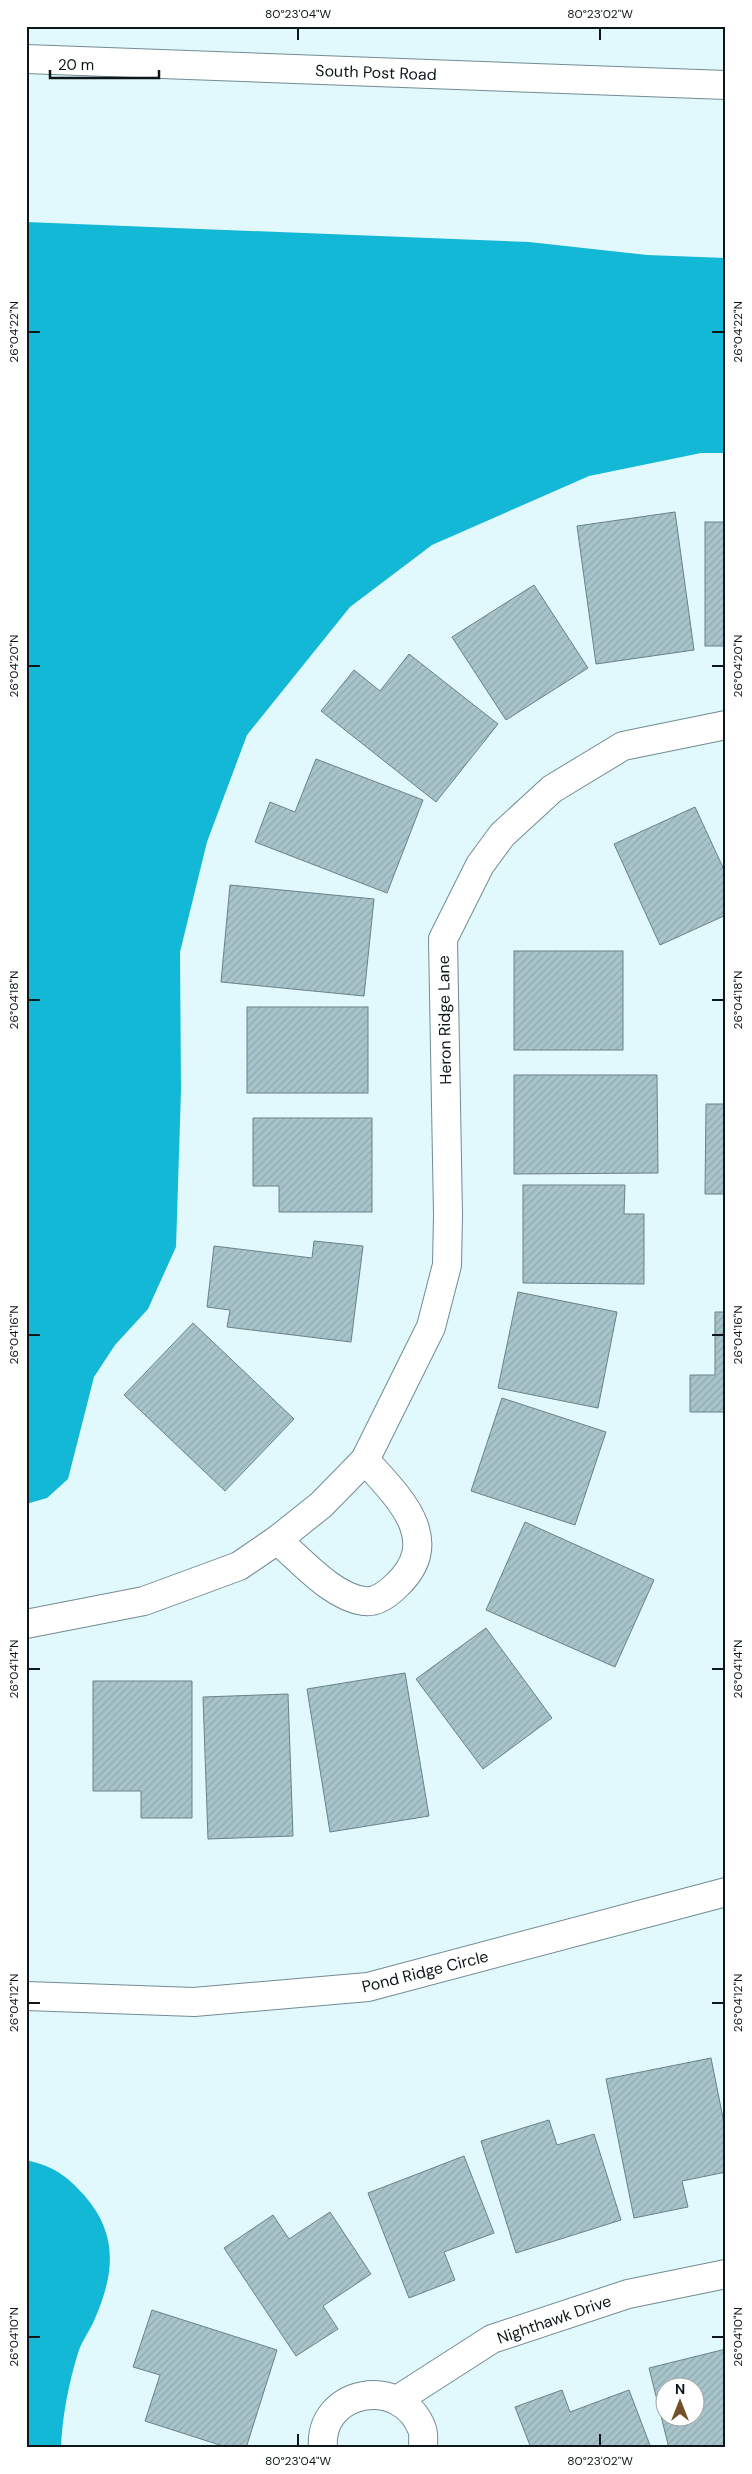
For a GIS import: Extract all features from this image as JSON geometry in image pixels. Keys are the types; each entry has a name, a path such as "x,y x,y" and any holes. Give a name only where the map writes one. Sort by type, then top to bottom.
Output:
{"street":[{"name":"South Post Road","path":"26,59 726,85"},
{"name":"Heron Ridge Lane","path":"27,1631 144,1600 202,1581 239,1566 278,1540 322,1505 365,1460 431,1327 447,1265 448,1215 443,939 480,865 502,835 552,790 623,746 726,725"},
{"path":"278,1540 337,1592 365,1602 386,1595 410,1572 418,1539 405,1505 365,1460"},
{"name":"Pond Ridge Circle","path":"26,1996 194,2002 368,1987 726,1892"},
{"name":"Nighthawk Drive","path":"397,2400 492,2339 628,2294 726,2274"},
{"path":"323,2448 323,2439 328,2421 341,2405 358,2396 378,2394 397,2400 412,2412 422,2430 424,2448"}],"water":[{"path":"26,222 529,242 647,255 726,258 726,453 701,453 589,476 432,545 350,607 247,735 207,842 180,952 181,1090 176,1247 148,1309 115,1345 94,1377 68,1479 47,1498 26,1504"},
{"path":"26,2160 44,2165 58,2172 84,2195 96,2210 104,2226 110,2257 106,2289 93,2323 79,2349 75,2364 64,2412 61,2448 26,2448"}],"building":[{"path":"675,512 694,650 596,664 577,526"},
{"path":"705,522 726,522 726,646 705,646"},
{"path":"534,585 588,668 506,720 452,637"},
{"path":"409,654 498,724 436,802 321,711 354,670 380,691"},
{"path":"316,759 423,800 387,893 255,842 270,802 295,812"},
{"path":"695,807 726,874 726,915 660,945 614,844"},
{"path":"230,885 374,899 364,996 221,982"},
{"path":"514,951 623,951 623,1050 514,1050"},
{"path":"247,1007 368,1007 368,1093 247,1093"},
{"path":"514,1075 657,1075 658,1173 514,1174"},
{"path":"706,1104 726,1104 726,1194 705,1194"},
{"path":"253,1118 372,1118 372,1212 279,1212 279,1186 253,1186"},
{"path":"523,1185 625,1185 624,1214 644,1214 644,1284 523,1283"},
{"path":"314,1241 363,1246 351,1342 227,1327 230,1310 207,1307 214,1246 312,1258"},
{"path":"518,1292 617,1312 598,1408 498,1388"},
{"path":"715,1312 726,1312 726,1412 690,1412 690,1375 715,1375"},
{"path":"193,1323 294,1419 225,1491 124,1395"},
{"path":"502,1398 606,1432 575,1525 471,1491"},
{"path":"525,1522 654,1580 615,1667 486,1610"},
{"path":"486,1628 552,1718 483,1769 416,1679"},
{"path":"405,1673 429,1816 330,1832 307,1689"},
{"path":"93,1681 192,1681 192,1818 141,1818 141,1791 93,1791"},
{"path":"288,1694 293,1836 208,1839 203,1697"},
{"path":"711,2058 726,2133 726,2172 682,2181 688,2207 634,2218 606,2079"},
{"path":"549,2120 557,2145 594,2134 621,2220 516,2253 481,2141"},
{"path":"464,2156 494,2233 444,2252 455,2280 409,2298 368,2193"},
{"path":"330,2212 371,2274 323,2306 338,2329 296,2356 224,2248 273,2215 289,2239"},
{"path":"152,2310 277,2350 246,2448 229,2448 145,2421 160,2375 133,2367"},
{"path":"726,2349 726,2448 669,2448 664,2426 704,2426 704,2376 654,2376 654,2388 649,2368"},
{"path":"562,2390 570,2412 629,2390 651,2448 531,2448 515,2407"}]}
